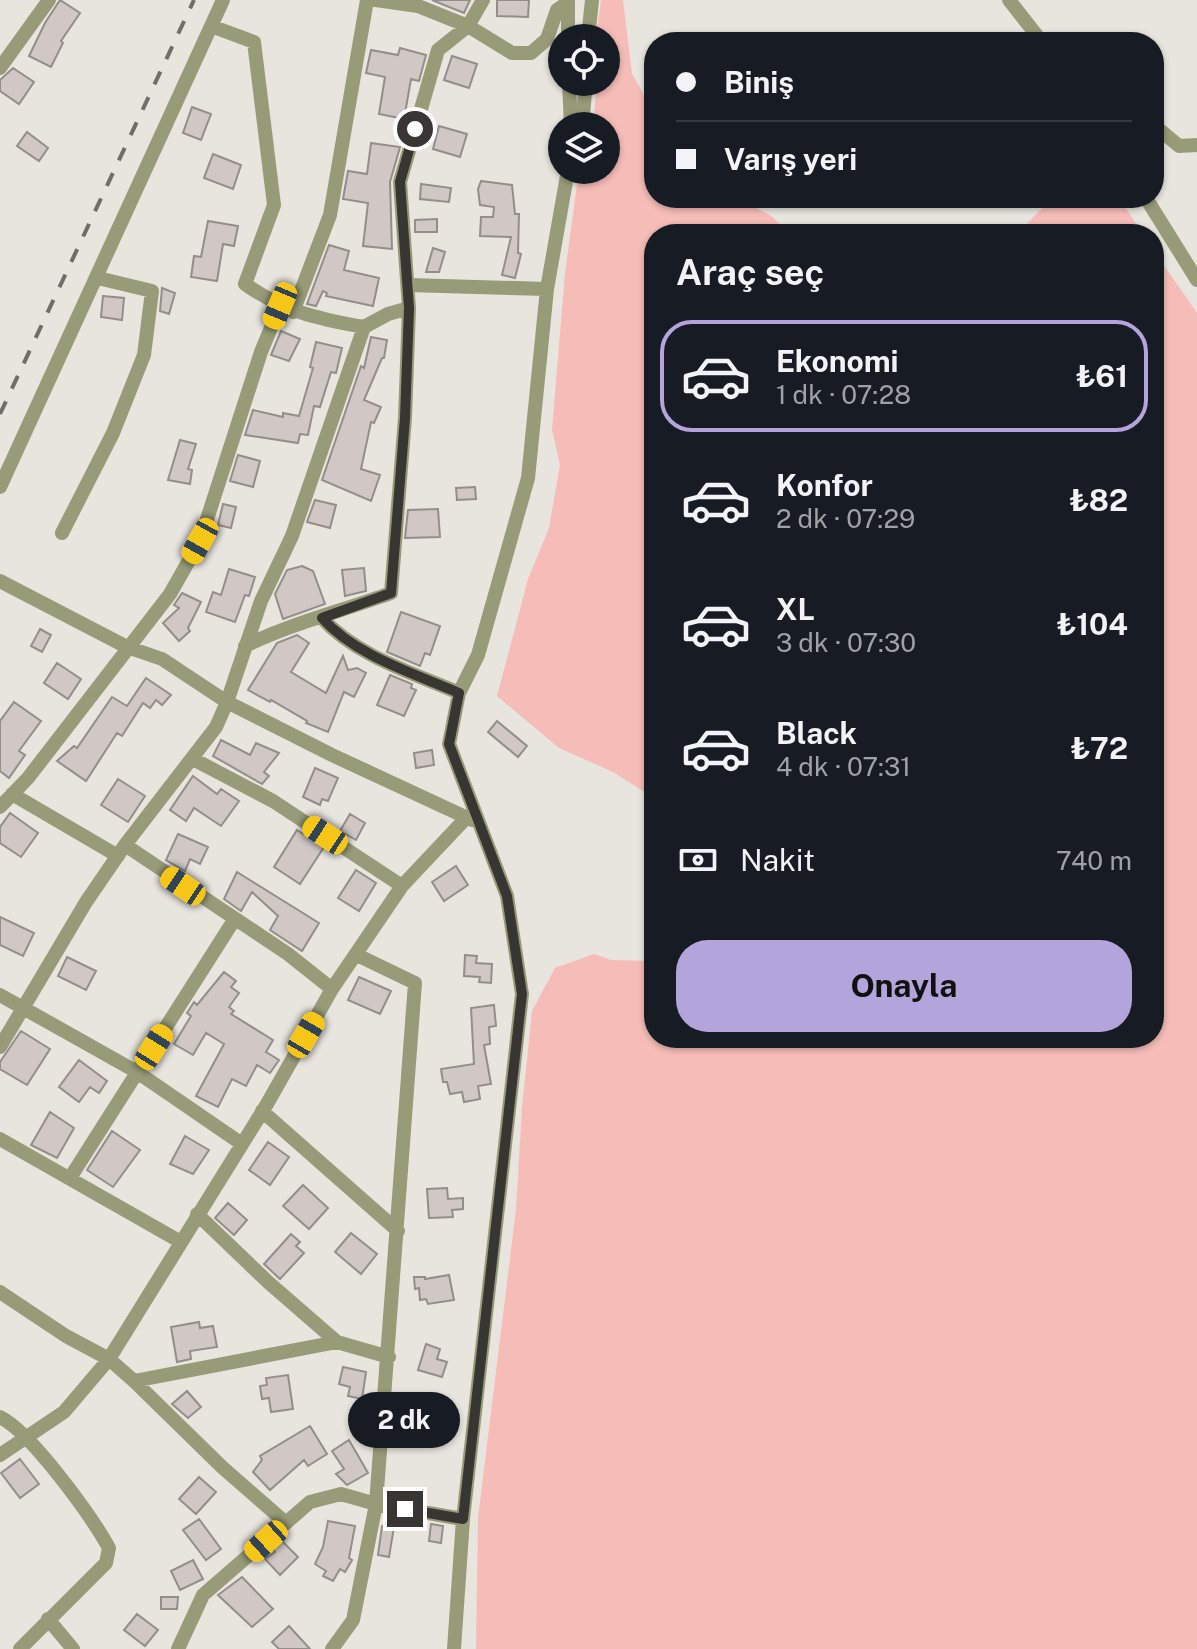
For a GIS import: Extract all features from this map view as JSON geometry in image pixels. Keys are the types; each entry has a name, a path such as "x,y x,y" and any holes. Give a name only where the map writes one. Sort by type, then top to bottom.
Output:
{"street":[{"path":"0,68 49,0"},
{"path":"0,487 223,0"},
{"path":"0,807 28,778 170,594 200,541 261,352 287,309 330,215 367,0"},
{"path":"376,0 418,6 468,26 512,53 531,53 547,39 557,10 568,2"},
{"path":"245,646 284,627 322,618 391,593 405,418 409,308 400,182 438,50 468,26 483,0"},
{"path":"589,24 592,0"},
{"path":"1009,0 1034,32"},
{"path":"568,2 568,24"},
{"path":"211,26 254,42 274,205 245,284 287,309 364,327 388,314 409,308"},
{"path":"1164,133 1179,146 1197,145"},
{"path":"454,1649 463,1519 522,994 507,896 473,820 449,744 459,693 478,655 528,478 547,289 566,184"},
{"path":"1164,227 1197,280"},
{"path":"62,533 113,433 144,355 152,291 98,278"},
{"path":"408,285 547,289"},
{"path":"0,1047 86,902 216,727 261,601 292,536 364,327"},
{"path":"0,581 127,647 162,659 227,702 473,820"},
{"path":"322,618 337,635 377,657 459,693"},
{"path":"193,759 273,801 402,886"},
{"path":"12,794 122,851 288,954 332,989"},
{"path":"0,1455 64,1412 109,1359 262,1111 332,989 402,886 473,820"},
{"path":"70,1178 234,920"},
{"path":"332,1649 353,1620 376,1504 415,983 357,955"},
{"path":"0,995 137,1072 242,1144"},
{"path":"262,1111 398,1231"},
{"path":"0,1139 181,1242"},
{"path":"197,1214 337,1342 389,1357"},
{"path":"0,1292 66,1336 109,1359 222,1467 286,1523"},
{"path":"134,1381 337,1342"},
{"path":"0,1417 25,1437 70,1492 109,1548 106,1563 20,1649"},
{"path":"178,1649 203,1595 310,1502 341,1494 376,1504 463,1519"},
{"path":"48,1619 73,1649"}],"shaded area":[{"path":"601,0 623,0 632,74 644,99 644,208 756,208 780,224 644,224 644,792 613,772 559,748 497,696 528,579 549,528 560,465 552,430 565,273 577,184 620,184 620,112 594,112 596,96 620,96 620,24 598,24"},
{"path":"1042,208 1126,208 1136,224 1027,224"},
{"path":"1164,265 1197,313 1197,1649 476,1649 478,1518 516,1209 532,1011 555,968 594,954 611,960 644,961 644,1048 1164,1048"}],"building":[{"path":"60,0 80,13 61,41 63,43 51,67 29,56"},
{"path":"432,0 470,0 464,13"},
{"path":"497,0 529,0 528,17 497,16"},
{"path":"400,48 426,55 419,81 411,79 404,119 379,114 385,77 366,73 371,50 398,55"},
{"path":"452,56 477,64 469,88 444,80"},
{"path":"13,68 34,82 19,104 0,91 0,80"},
{"path":"192,107 211,114 201,140 183,133"},
{"path":"439,126 467,134 460,157 433,149"},
{"path":"27,132 48,148 39,161 17,146"},
{"path":"371,143 400,147 390,182 392,249 363,246 368,203 343,199 348,171 367,174"},
{"path":"213,154 241,165 233,189 204,178"},
{"path":"481,181 512,185 515,214 519,214 518,253 521,254 515,278 502,275 511,237 480,236 481,217 493,217 494,207 480,205 478,189"},
{"path":"421,184 451,188 449,202 420,199"},
{"path":"437,219 437,232 415,232 415,220"},
{"path":"208,221 238,226 234,246 223,244 217,281 191,277 194,256 201,257"},
{"path":"329,245 349,251 344,270 379,278 373,306 326,296 327,293 323,291 316,306 307,304"},
{"path":"433,248 445,252 439,272 426,272"},
{"path":"162,288 175,293 169,314 160,311"},
{"path":"103,296 124,298 122,320 101,317"},
{"path":"281,331 300,339 289,361 271,355"},
{"path":"371,337 387,340 384,358 364,400 381,407 374,423 371,422 361,469 380,475 371,501 322,480 361,366 364,368"},
{"path":"316,342 342,348 336,373 331,372 320,407 314,406 308,435 300,434 298,443 245,435 253,410 283,417 283,413 299,416 313,368 310,367"},
{"path":"180,440 196,444 188,469 192,470 190,484 168,480"},
{"path":"238,455 260,461 253,487 230,481"},
{"path":"475,487 476,499 457,500 456,488"},
{"path":"315,500 336,505 330,528 307,522"},
{"path":"223,504 236,507 231,528 218,525"},
{"path":"438,509 440,537 405,538 408,510"},
{"path":"302,566 313,571 325,604 283,619 275,594 287,570"},
{"path":"364,568 366,591 345,596 342,570"},
{"path":"229,569 255,577 235,622 206,612 213,592 221,595"},
{"path":"182,593 201,602 188,628 190,631 179,641 163,623 179,608 174,605"},
{"path":"401,612 440,626 430,655 425,653 420,666 387,652"},
{"path":"40,629 51,635 42,652 31,646"},
{"path":"297,635 309,643 291,672 326,693 343,656 348,670 357,668 366,673 354,697 344,692 328,732 248,690 277,643"},
{"path":"57,663 81,679 68,699 44,683"},
{"path":"390,675 412,684 411,688 416,690 404,716 377,705"},
{"path":"146,678 171,695 162,705 156,700 150,708 143,703 122,736 117,733 86,781 57,761 74,746 77,748 112,697 127,706"},
{"path":"14,702 41,721 19,751 25,755 9,778 0,771 0,721"},
{"path":"497,721 527,746 518,757 488,732"},
{"path":"221,740 250,755 256,743 279,753 264,772 269,776 262,784 213,756"},
{"path":"432,750 434,765 416,768 414,753"},
{"path":"315,768 338,778 328,801 322,799 320,805 303,797"},
{"path":"193,776 217,794 221,789 239,801 221,826 194,808 186,821 170,810"},
{"path":"118,779 145,796 128,822 101,805"},
{"path":"10,813 38,833 21,857 0,843 0,827"},
{"path":"350,814 365,823 356,840 340,831"},
{"path":"297,830 324,847 300,884 274,867"},
{"path":"178,834 208,847 200,864 190,859 185,871 166,860"},
{"path":"456,866 468,885 444,901 432,882"},
{"path":"356,870 376,883 359,911 338,898"},
{"path":"237,872 319,923 302,951 270,930 278,916 252,892 241,911 224,899"},
{"path":"0,917 34,933 23,956 0,945"},
{"path":"465,955 477,956 476,963 492,964 491,983 479,982 480,977 464,976"},
{"path":"67,957 96,971 86,990 58,976"},
{"path":"224,972 236,981 231,987 239,993 229,1007 234,1011 231,1014 273,1040 266,1052 279,1060 270,1073 257,1065 246,1086 232,1079 218,1107 196,1096 224,1044 206,1033 193,1055 174,1044 191,1016 187,1013 194,1002 197,1005"},
{"path":"359,977 391,991 380,1014 348,1000"},
{"path":"494,1005 496,1026 489,1027 490,1044 484,1045 491,1084 478,1086 480,1099 464,1102 462,1092 450,1094 447,1082 443,1082 441,1069 474,1064 471,1008"},
{"path":"21,1031 50,1049 27,1085 0,1069 0,1062"},
{"path":"79,1060 107,1081 99,1093 90,1087 79,1102 59,1087"},
{"path":"50,1112 74,1128 57,1158 31,1145"},
{"path":"112,1131 140,1150 113,1187 87,1170"},
{"path":"185,1136 209,1150 193,1174 170,1164"},
{"path":"268,1142 289,1157 270,1185 249,1170"},
{"path":"303,1185 328,1208 309,1229 283,1206"},
{"path":"447,1188 448,1199 463,1198 463,1209 452,1210 453,1217 429,1218 427,1189"},
{"path":"228,1203 247,1220 234,1235 215,1218"},
{"path":"351,1233 377,1254 361,1274 335,1252"},
{"path":"291,1234 300,1242 296,1246 304,1253 280,1279 264,1264"},
{"path":"449,1275 454,1300 428,1304 426,1299 420,1300 414,1277 425,1279"},
{"path":"199,1322 200,1328 213,1326 217,1347 190,1351 191,1359 177,1362 171,1327"},
{"path":"426,1344 440,1349 437,1359 447,1362 442,1377 418,1370"},
{"path":"343,1367 366,1372 362,1399 348,1396 350,1387 339,1384"},
{"path":"288,1375 293,1409 271,1412 269,1398 262,1399 260,1386 267,1385 266,1378"},
{"path":"187,1391 201,1407 188,1418 172,1404"},
{"path":"310,1426 327,1454 308,1466 304,1460 270,1490 253,1472 262,1460 260,1456"},
{"path":"349,1440 368,1473 347,1485 336,1474 344,1469 332,1451"},
{"path":"20,1459 39,1484 20,1498 1,1473"},
{"path":"199,1477 216,1492 196,1514 179,1499"},
{"path":"199,1519 221,1549 206,1560 183,1530"},
{"path":"328,1521 355,1526 349,1558 352,1560 345,1572 340,1569 333,1581 323,1576 326,1571 315,1564 323,1547"},
{"path":"431,1524 443,1526 441,1543 429,1541"},
{"path":"382,1526 394,1527 389,1557 378,1555"},
{"path":"281,1540 298,1557 280,1575 265,1559 275,1552 272,1548"},
{"path":"193,1560 203,1579 180,1590 171,1571"},
{"path":"242,1577 273,1609 252,1627 218,1595"},
{"path":"161,1597 178,1597 177,1609 161,1609"},
{"path":"137,1614 158,1630 145,1646 124,1630"},
{"path":"289,1626 310,1649 279,1649 272,1642"}],"railway":[{"path":"0,414 194,0"}],"route":[{"path":"405,1509 463,1519 522,994 507,896 449,744 459,693 377,657 337,635 322,618 391,593 405,418 409,308 400,182 415,129"}]}
